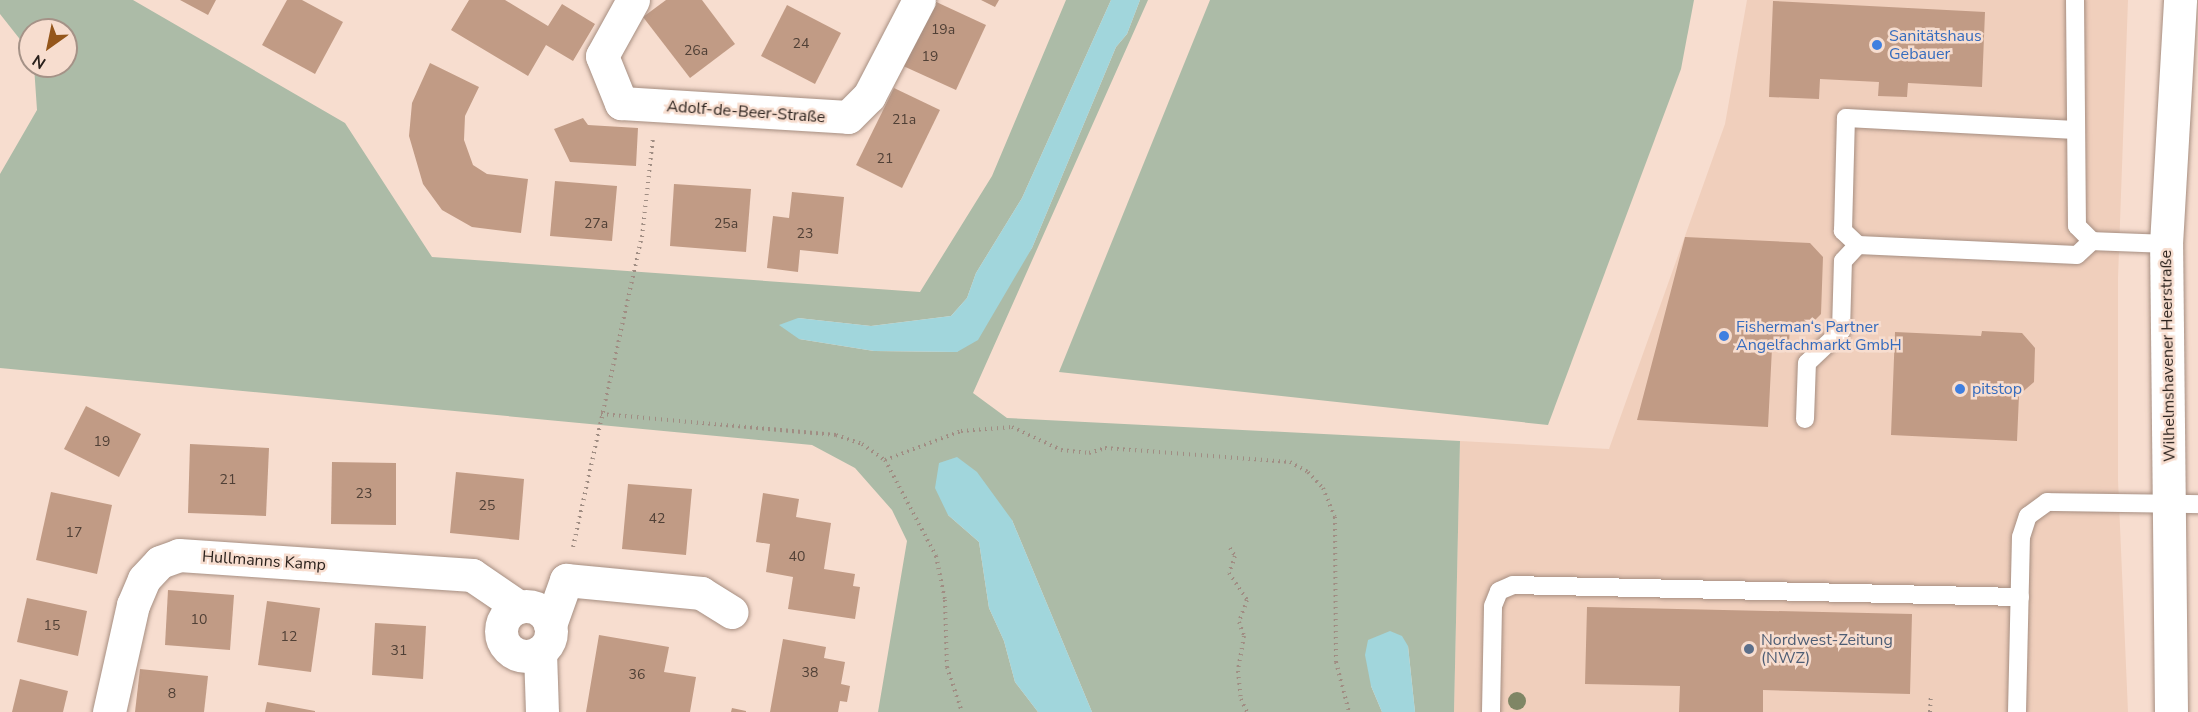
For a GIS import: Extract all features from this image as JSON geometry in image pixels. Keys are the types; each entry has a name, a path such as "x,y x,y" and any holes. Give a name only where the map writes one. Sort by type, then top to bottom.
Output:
{"street":[{"name":"Adolf-de-Beer-Straße","path":"633,0 602,56 621,103 848,117 869,96 919,0"},
{"name":"Wilhelmshavener Heerstraße","path":"2171,712 2184,504 2166,244 2186,9"},
{"name":"Hullmanns Kamp","path":"109,712 135,599 144,579 160,562 179,555 472,575 519,607"},
{"path":"542,712 545,639 541,612 519,607 505,617 503,642 515,654 545,639 566,580 701,593 732,612"}],"lane":[{"path":"2075,0 2077,226 2092,242"},
{"path":"2076,130 1846,118 1844,231 1858,245 2077,255 2092,242 2166,244"},
{"path":"1805,419 1807,363 1841,331 1843,261 1858,245"},
{"path":"2017,712 2021,537 2028,516 2047,502 2184,504"},
{"path":"1491,712 1492,606 1499,591 1514,585 2020,597"}],"path":[{"path":"566,580 642,237 656,106"},
{"path":"601,414 836,435 862,444 885,460 936,555 945,600 947,667 962,712"},
{"path":"885,460 961,431 1012,427 1061,450 1089,453 1105,448 1290,462 1323,488 1335,517 1335,662 1349,712"},
{"path":"1230,548 1235,556 1229,573 1247,600 1239,622 1244,636 1238,671 1241,699 1247,712"},
{"path":"1930,694 1930,712"}],"shaded area":[{"path":"1747,0 2128,0 2118,278 2118,480 2128,712 1454,712 1460,441 1609,449 1725,124"}],"green space":[{"path":"0,0 133,0 345,123 432,257 920,292 992,176 1066,0 1111,0 1022,198 976,273 967,298 951,316 871,326 798,318 799,339 874,351 957,352 1032,248 1116,47 1127,34 1140,0 1148,0 973,393 1007,418 1460,441 1454,712 1415,712 1408,646 1371,686 1382,712 1092,712 1012,520 948,515 979,542 989,608 1004,641 1015,682 1038,712 878,712 907,541 892,510 855,468 812,445 0,368 0,174 37,110 35,78 78,78 78,18 18,18 18,37 0,14"},
{"path":"1210,0 1694,0 1681,69 1548,425 1059,372"}],"water":[{"path":"1111,0 1140,0 1127,34 1116,47 1032,248 978,340 957,352 874,351 799,339 779,325 798,318 871,326 951,316 967,298 976,273 1022,198"},
{"path":"957,457 977,472 1012,520 1092,712 1038,712 1015,682 1004,641 989,608 979,542 948,515 935,488 939,463"},
{"path":"1390,631 1402,636 1408,646 1415,712 1382,712 1371,686 1365,655 1368,640"}],"building":[{"path":"180,0 216,0 208,15"},
{"path":"287,0 302,0 343,22 315,74 262,45"},
{"path":"469,0 505,0 548,26 562,4 595,24 573,61 546,45 528,76 451,30"},
{"path":"666,0 702,0 735,44 690,78 643,17"},
{"path":"932,0 986,25 956,90 901,65"},
{"path":"981,0 999,0 995,7"},
{"name":"Sanitätshaus Gebauer","path":"1773,1 1985,12 1982,87 1908,83 1907,97 1878,96 1879,82 1820,79 1819,99 1769,97"},
{"path":"787,5 841,33 815,84 761,56"},
{"path":"430,63 479,87 465,116 464,140 473,165 487,174 528,179 521,233 472,227 442,210 423,184 409,136 412,103"},
{"path":"894,88 940,110 902,188 856,165"},
{"path":"583,118 588,125 638,128 636,166 570,162 554,129"},
{"path":"555,181 617,186 612,241 550,236"},
{"path":"674,184 751,189 746,252 670,246"},
{"path":"792,192 844,197 838,254 800,250 798,272 767,268 773,216 789,218"},
{"name":"Fisherman‘s Partner Angelfachmarkt GmbH","path":"1685,237 1810,243 1823,257 1821,314 1806,329 1790,328 1789,342 1784,348 1772,348 1768,427 1637,420"},
{"name":"pitstop","path":"1982,331 2022,333 2035,348 2034,382 2019,395 2017,441 1891,435 1895,332 1981,336"},
{"path":"86,406 141,434 119,477 64,449"},
{"path":"190,444 269,448 266,516 188,513"},
{"path":"332,462 396,463 396,525 331,524"},
{"path":"456,472 524,479 519,540 450,533"},
{"path":"628,484 692,489 686,555 622,549"},
{"path":"51,492 112,505 97,574 36,560"},
{"path":"763,493 799,499 796,517 831,523 824,569 855,574 853,586 860,587 855,619 788,609 793,577 766,572 770,544 756,542"},
{"path":"168,590 234,595 230,650 165,645"},
{"path":"27,598 87,611 78,656 17,642"},
{"path":"267,601 320,608 311,672 258,665"},
{"name":"Nordwest-Zeitung (NWZ)","path":"1587,607 1912,614 1910,694 1763,690 1763,712 1679,712 1680,686 1585,684"},
{"path":"375,623 426,626 423,679 372,675"},
{"path":"599,635 669,647 664,672 696,677 690,712 586,712"},
{"path":"783,639 826,647 824,658 845,662 841,684 850,686 847,702 840,701 838,712 770,712"},
{"path":"140,669 208,676 204,712 135,712"},
{"path":"20,679 68,691 63,712 12,712"},
{"path":"267,702 315,711 315,712 265,712"},
{"path":"732,708 746,711 746,712 731,712"}],"place":[{"name":"Sanitätshaus Gebauer","path":"1877,45"},
{"name":"Fisherman‘s Partner Angelfachmarkt GmbH","path":"1724,336"},
{"name":"pitstop","path":"1960,389"},
{"name":"Nordwest-Zeitung (NWZ)","path":"1749,649"}]}
